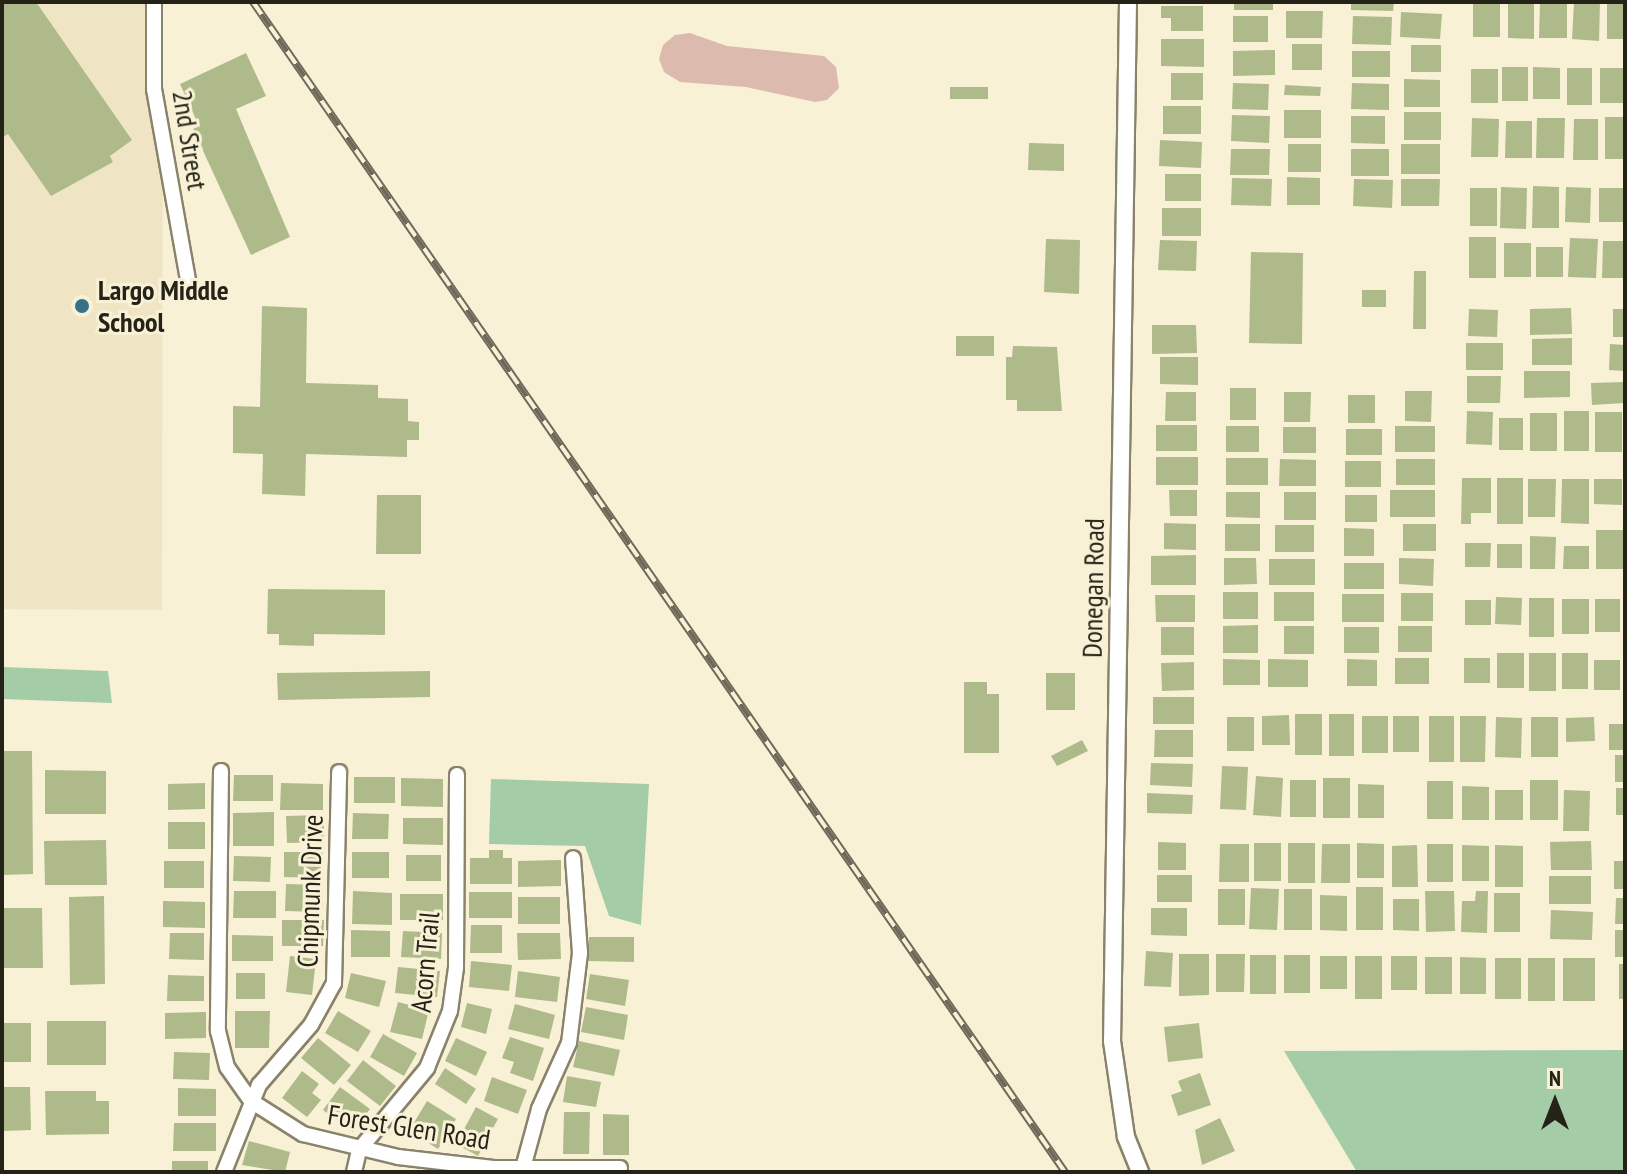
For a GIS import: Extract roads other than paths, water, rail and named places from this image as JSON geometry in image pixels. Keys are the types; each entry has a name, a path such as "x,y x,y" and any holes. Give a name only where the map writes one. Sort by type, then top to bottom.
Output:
{"street":[{"name":"2nd Street","path":"154,2 154,89 189,285"},
{"name":"Donegan Road","path":"1128,2 1112,1041 1126,1137 1140,1172"},
{"name":"Forest Glen Road","path":"221,771 218,1031 227,1067 251,1101 303,1134 359,1150 463,1166 620,1168"},
{"name":"Chipmunk Drive","path":"224,1172 259,1085 321,1011 334,983 339,772"},
{"name":"Acorn Trail","path":"354,1172 359,1150 416,1086 450,1011 457,956 457,775"},
{"path":"523,1168 535,1119 569,1043 580,953 573,858"}],"railway":[{"path":"253,2 1065,1172"}],"place":[{"name":"Largo Middle School","path":"82,306"}]}
